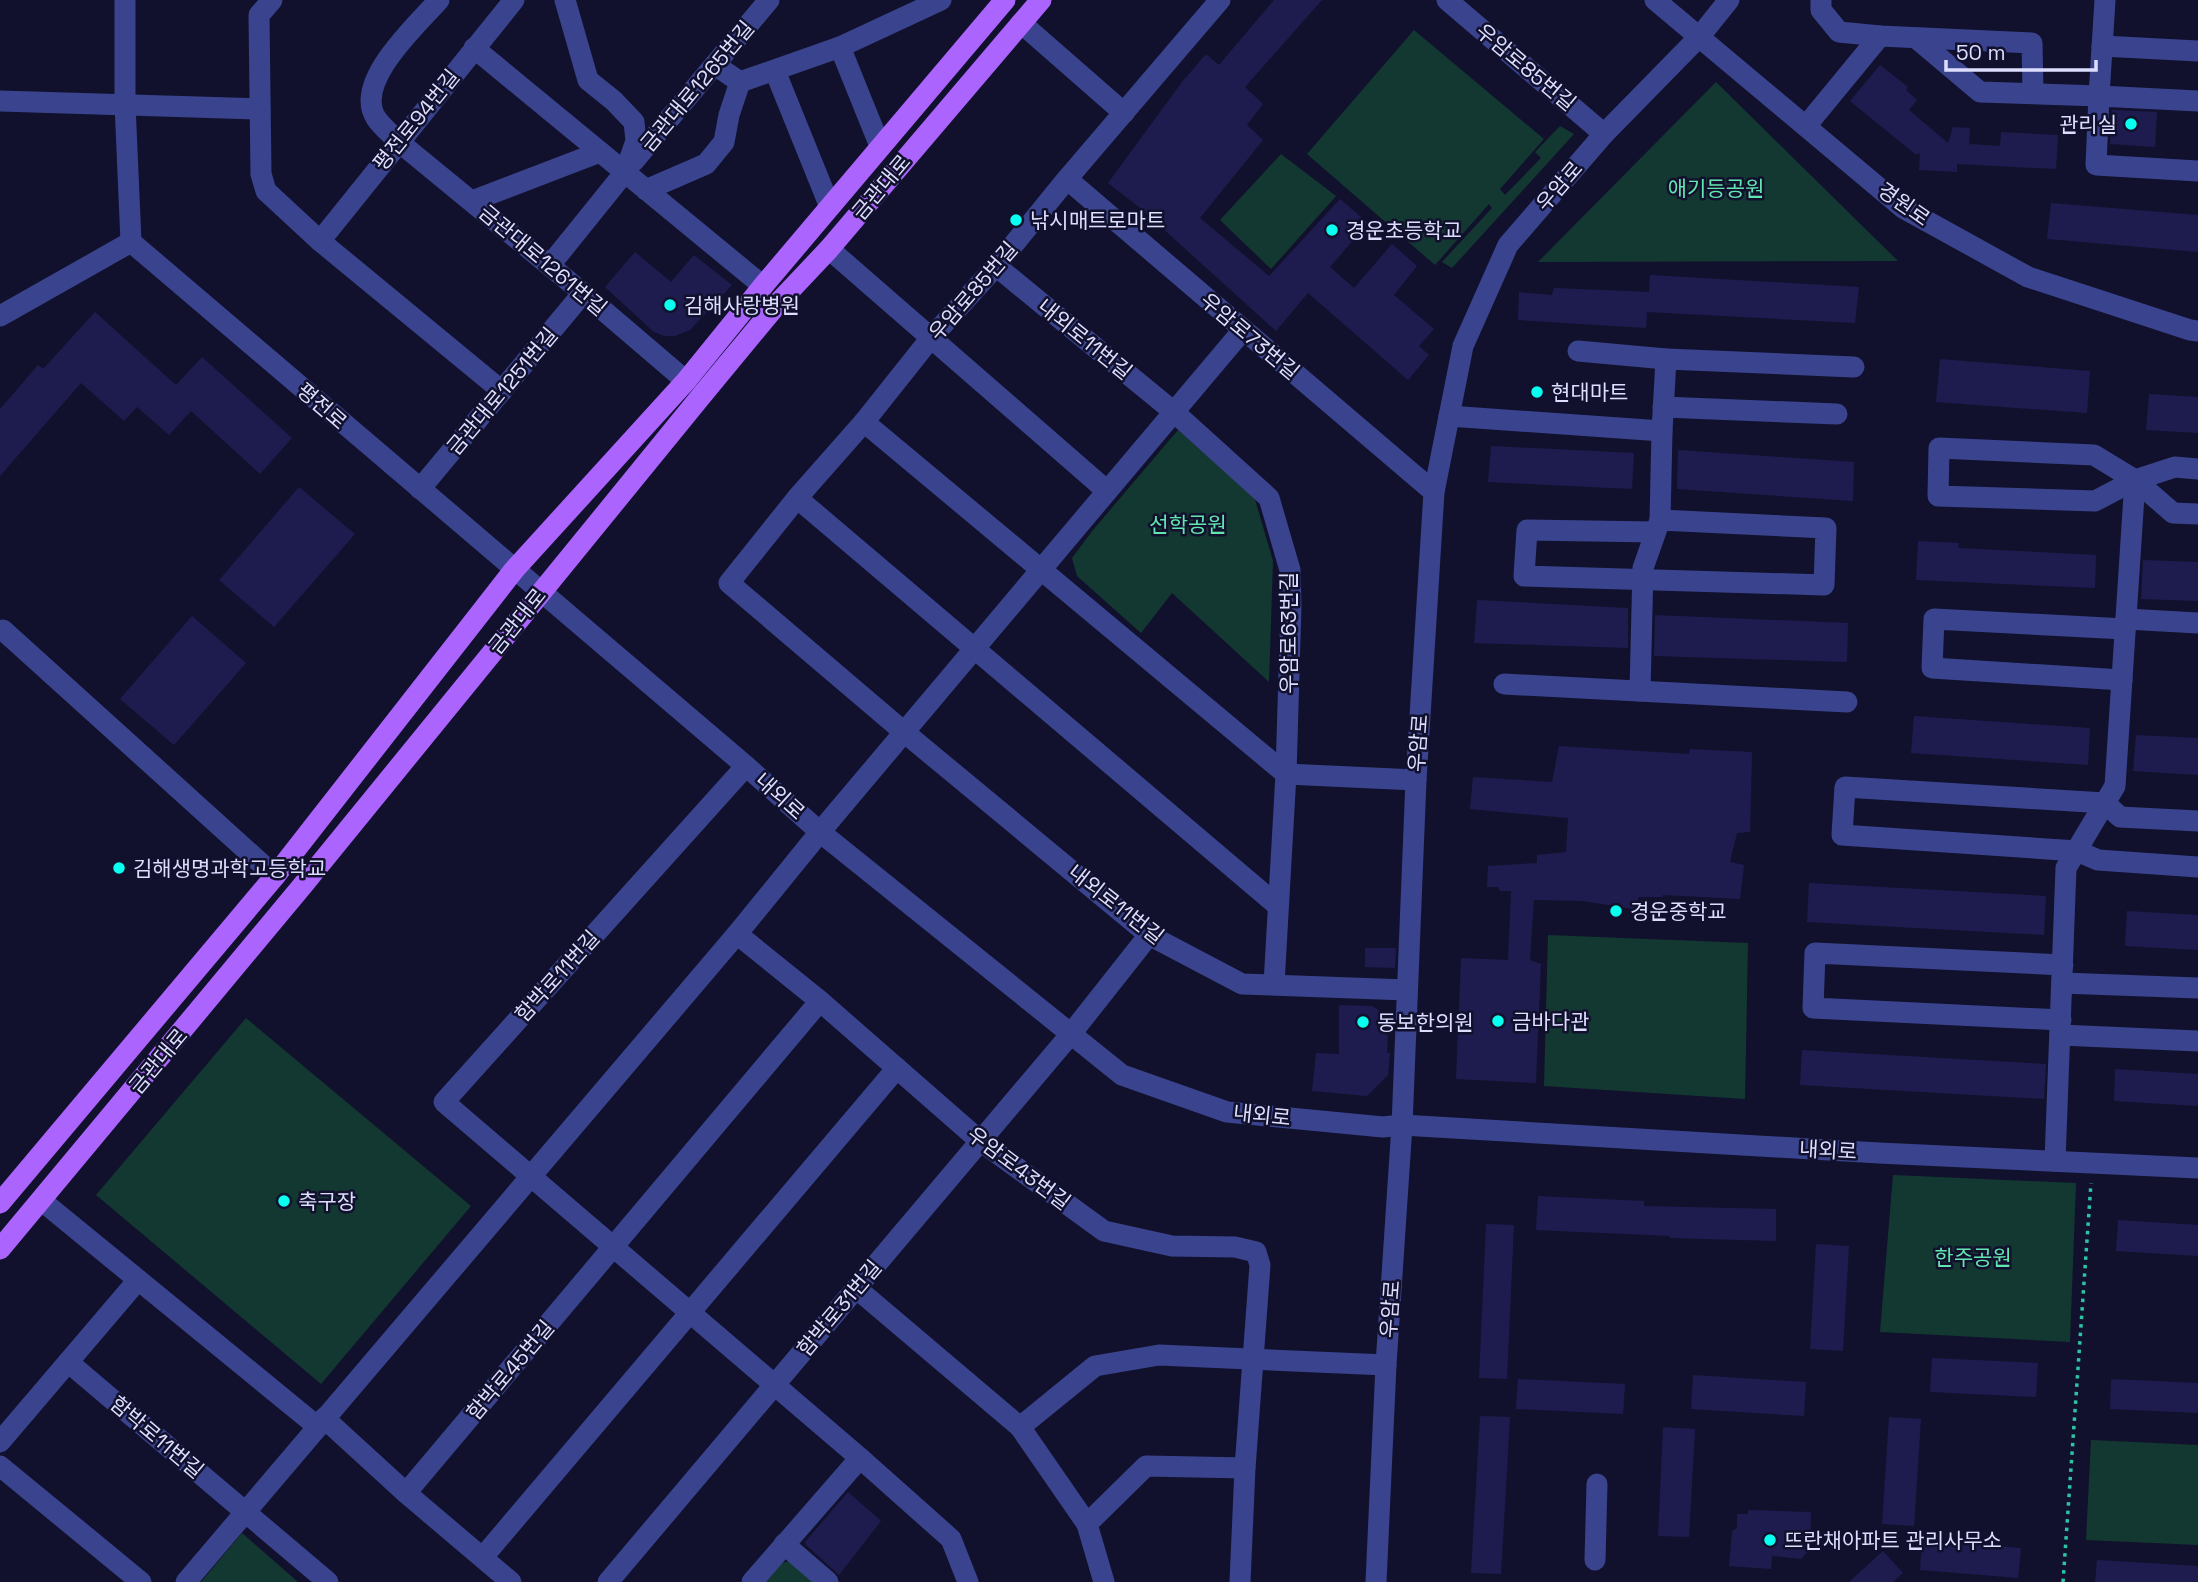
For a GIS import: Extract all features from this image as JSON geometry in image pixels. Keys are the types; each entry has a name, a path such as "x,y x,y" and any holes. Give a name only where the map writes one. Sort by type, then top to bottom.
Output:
{"main road":[{"name":"금관대로","path":"0,1203 275,876 514,570 686,381 880,146 1005,0"},
{"name":"금관대로","path":"0,1250 295,896 779,302 829,249 1041,0"}],"street":[{"path":"0,316 131,242 125,104 125,0"},
{"path":"272,0 259,15 262,184 266,191 320,242 502,391"},
{"name":"금관대로1261번길","path":"439,0 384,63 375,79 372,97 374,116 398,142 550,265 686,381"},
{"name":"평전로94번길","path":"320,242 514,0"},
{"path":"550,265 625,172 636,141 634,122 588,80 565,0"},
{"name":"금관대로1265번길","path":"625,172 769,0"},
{"path":"740,82 840,47 941,0"},
{"name":"우암로85번길","path":"729,583 930,339 996,266 1220,0"},
{"name":"우암로85번길","path":"1447,0 1604,134"},
{"name":"경원로","path":"1655,0 1903,208 2028,277 2198,331"},
{"name":"우암로","path":"1376,1582 1386,1365 1402,1125 1416,780 1434,492 1463,345 1508,245 1604,134 1700,36 1729,0"},
{"path":"1821,0 1821,10 1839,32 2032,43 2033,92"},
{"path":"2105,0 2095,165 2198,171"},
{"path":"1021,23 1124,113"},
{"path":"1806,126 1880,36"},
{"path":"1916,38 1980,92 2198,100"},
{"path":"2102,46 2198,51"},
{"path":"840,47 880,146"},
{"name":"금관대로1265번길","path":"474,48 763,286"},
{"path":"715,65 740,82"},
{"path":"775,71 830,207"},
{"path":"646,190 706,164 724,142 729,114 740,82"},
{"path":"0,101 260,108"},
{"path":"472,201 600,152"},
{"name":"우암로73번길","path":"1067,179 1434,492"},
{"name":"평전로","path":"131,242 514,570"},
{"path":"829,249 1107,491"},
{"name":"내외로11번길","path":"996,266 1174,412"},
{"name":"금관대로1251번길","path":"420,489 583,293"},
{"path":"186,1582 737,934 1243,330"},
{"path":"1578,351 1666,359 1854,367"},
{"path":"1640,691 1643,568 1657,526 1666,359"},
{"path":"1663,407 1837,414"},
{"name":"우암로63번길","path":"1174,412 1269,498 1290,570 1286,774 1274,984"},
{"path":"1449,416 1662,431"},
{"path":"864,422 1286,774 1416,780"},
{"path":"2198,469 2175,467 2135,480 2095,501 1938,496 1939,448 2094,455 2135,480 2173,513 2198,514"},
{"path":"2055,1161 2066,868 2115,786 2135,480"},
{"path":"797,498 1278,906"},
{"path":"1657,526 1826,528 1824,586 1643,580 1524,576 1527,530 1657,526"},
{"name":"내외로","path":"514,570 820,832 1122,1075 1227,1112 1383,1127 1402,1125 2198,1168"},
{"name":"내외로11번길","path":"729,583 1149,935 1242,984 1407,990"},
{"path":"2122,680 1932,668 1934,619 2198,623"},
{"path":"3,630 275,876"},
{"path":"1504,684 1847,702"},
{"name":"함박로11번길","path":"531,1176 444,1102 746,766"},
{"path":"2198,821 2120,817 2105,803 1845,787 1842,835 2077,850 2098,860 2198,867"},
{"name":"우암로43번길","path":"737,934 820,1001 979,1140 1104,1231 1172,1246 1235,1247 1256,1252 1260,1265 1254,1359"},
{"name":"함박로31번길","path":"608,1582 1070,1035 1149,935"},
{"path":"2198,988 1815,953 1813,994 1813,1008 2198,1041"},
{"name":"함박로45번길","path":"406,1493 820,1001"},
{"path":"484,1558 897,1068"},
{"path":"531,1176 951,1539 968,1582"},
{"path":"42,1202 321,1422 512,1582"},
{"path":"0,1442 138,1280"},
{"path":"856,1288 1020,1427 1087,1524 1104,1582"},
{"path":"1020,1427 1095,1366 1159,1355 1386,1365"},
{"path":"1240,1582 1245,1468 1254,1359"},
{"name":"함박로11번길","path":"68,1362 246,1512"},
{"path":"752,1582 860,1458"},
{"path":"0,1466 141,1582"},
{"path":"1087,1524 1146,1466 1245,1468"},
{"path":"1595,1560 1597,1484"},
{"path":"246,1512 328,1582"},
{"path":"784,1544 828,1582"}],"path":[{"path":"2063,1582 2092,1162"}],"green space":[{"path":"1414,30 1544,139 1500,189 1505,195 1541,158 1535,152 1560,126 1574,134 1452,268 1442,262 1492,208 1489,204 1435,265 1307,154"},
{"name":"애기등공원","path":"1716,82 1898,261 1538,262"},
{"path":"1281,154 1336,196 1271,269 1220,220"},
{"name":"선학공원","path":"1178,430 1254,496 1273,561 1269,682 1172,593 1141,633 1077,576 1072,558"},
{"path":"1548,935 1748,943 1745,1099 1544,1086"},
{"name":"축구장","path":"246,1018 471,1206 321,1384 96,1195"},
{"name":"한주공원","path":"1893,1175 2076,1183 2070,1342 1880,1332"},
{"path":"2091,1440 2198,1445 2198,1545 2086,1540"},
{"path":"242,1533 298,1582 201,1582"},
{"path":"794,1560 815,1582 761,1582 777,1564"}],"building":[{"path":"1274,0 1322,0 1245,87 1263,104 1247,125 1263,140 1200,218 1269,276 1340,199 1368,223 1330,267 1354,288 1392,244 1417,266 1394,295 1434,329 1419,346 1429,355 1408,380 1308,293 1276,331 1140,208 1108,183 1182,82 1206,54 1219,65"},
{"path":"1880,65 1908,87 1906,90 1917,100 1909,110 1948,143 1953,127 1970,128 1969,144 2000,146 2001,132 2058,135 2056,169 1957,164 1957,172 1919,170 1920,154 1915,154 1850,101"},
{"name":"관리실","path":"2112,110 2157,112 2155,147 2110,144"},
{"path":"2051,203 2198,215 2198,252 2047,239"},
{"name":"김해사랑병원","path":"635,252 671,282 694,255 732,285 690,330 675,336 664,336 654,332 605,287"},
{"path":"1650,275 1859,287 1855,323 1647,312 1646,328 1518,320 1519,292 1552,295 1554,288 1649,292"},
{"path":"95,312 176,385 202,357 292,438 260,474 191,411 169,435 137,407 124,421 81,383 0,476 0,409 38,365 43,369"},
{"path":"1940,359 2090,371 2087,413 1936,402"},
{"path":"2149,394 2198,397 2198,433 2146,430"},
{"path":"1491,446 1634,453 1632,489 1488,482"},
{"path":"1678,450 1854,462 1853,501 1677,489"},
{"path":"299,487 355,534 274,627 219,580"},
{"path":"1918,541 1959,543 1958,548 2096,555 2095,588 1916,580"},
{"path":"2143,560 2198,562 2198,601 2141,599"},
{"path":"1477,600 1628,608 1628,648 1474,643"},
{"path":"1655,615 1848,623 1847,662 1654,656"},
{"path":"192,616 246,663 174,745 120,699"},
{"path":"1914,716 2090,728 2088,765 1911,753"},
{"path":"2136,735 2198,738 2198,775 2133,771"},
{"path":"1559,746 1689,754 1690,749 1752,752 1750,832 1737,833 1730,862 1744,865 1740,899 1663,895 1639,897 1634,909 1583,901 1534,900 1530,960 1541,964 1536,1083 1456,1079 1461,958 1508,960 1511,891 1487,887 1488,866 1537,863 1537,855 1566,852 1568,818 1470,809 1473,777 1552,782"},
{"path":"1809,883 2046,896 2044,935 1807,922"},
{"path":"2127,911 2198,915 2198,950 2125,946"},
{"path":"1365,948 1396,948 1395,968 1365,967"},
{"path":"1339,1005 1372,1006 1385,1014 1388,1031 1387,1053 1390,1053 1388,1075 1367,1096 1312,1091 1316,1053 1339,1054"},
{"path":"1802,1050 2046,1064 2044,1099 1800,1085"},
{"path":"2115,1069 2198,1074 2198,1106 2114,1101"},
{"path":"1538,1196 1644,1201 1644,1206 1776,1209 1776,1241 1536,1230"},
{"path":"2118,1220 2198,1225 2198,1256 2116,1251"},
{"path":"1486,1224 1514,1225 1507,1379 1479,1378"},
{"path":"1816,1244 1849,1246 1843,1351 1810,1349"},
{"path":"1932,1358 2038,1363 2036,1397 1930,1392"},
{"path":"1693,1375 1806,1382 1804,1416 1691,1409"},
{"path":"1518,1379 1625,1384 1623,1414 1516,1409"},
{"path":"2111,1379 2198,1383 2198,1413 2110,1409"},
{"path":"1480,1416 1510,1417 1501,1574 1471,1573"},
{"path":"1889,1417 1921,1419 1914,1526 1882,1524"},
{"path":"1663,1427 1695,1429 1689,1537 1658,1536"},
{"path":"848,1492 881,1521 839,1575 805,1542"},
{"name":"뜨란채아파트 관리사무소","path":"1748,1510 1811,1512 1810,1549 1801,1559 1772,1556 1771,1569 1729,1566 1732,1531 1737,1528 1737,1514 1748,1514"},
{"path":"1922,1540 2021,1548 2018,1578 1920,1570"},
{"path":"1883,1551 1903,1573 1893,1582 1849,1582"},
{"path":"2097,1560 2198,1566 2198,1582 2095,1582"}],"place":[{"name":"관리실","path":"2131,124"},
{"name":"낚시매트로마트","path":"1016,220"},
{"name":"경운초등학교","path":"1332,230"},
{"name":"김해사랑병원","path":"670,305"},
{"name":"현대마트","path":"1537,392"},
{"name":"김해생명과학고등학교","path":"119,868"},
{"name":"경운중학교","path":"1616,911"},
{"name":"금바다관","path":"1498,1021"},
{"name":"동보한의원","path":"1363,1022"},
{"name":"축구장","path":"284,1201"},
{"name":"뜨란채아파트 관리사무소","path":"1770,1540"}]}
